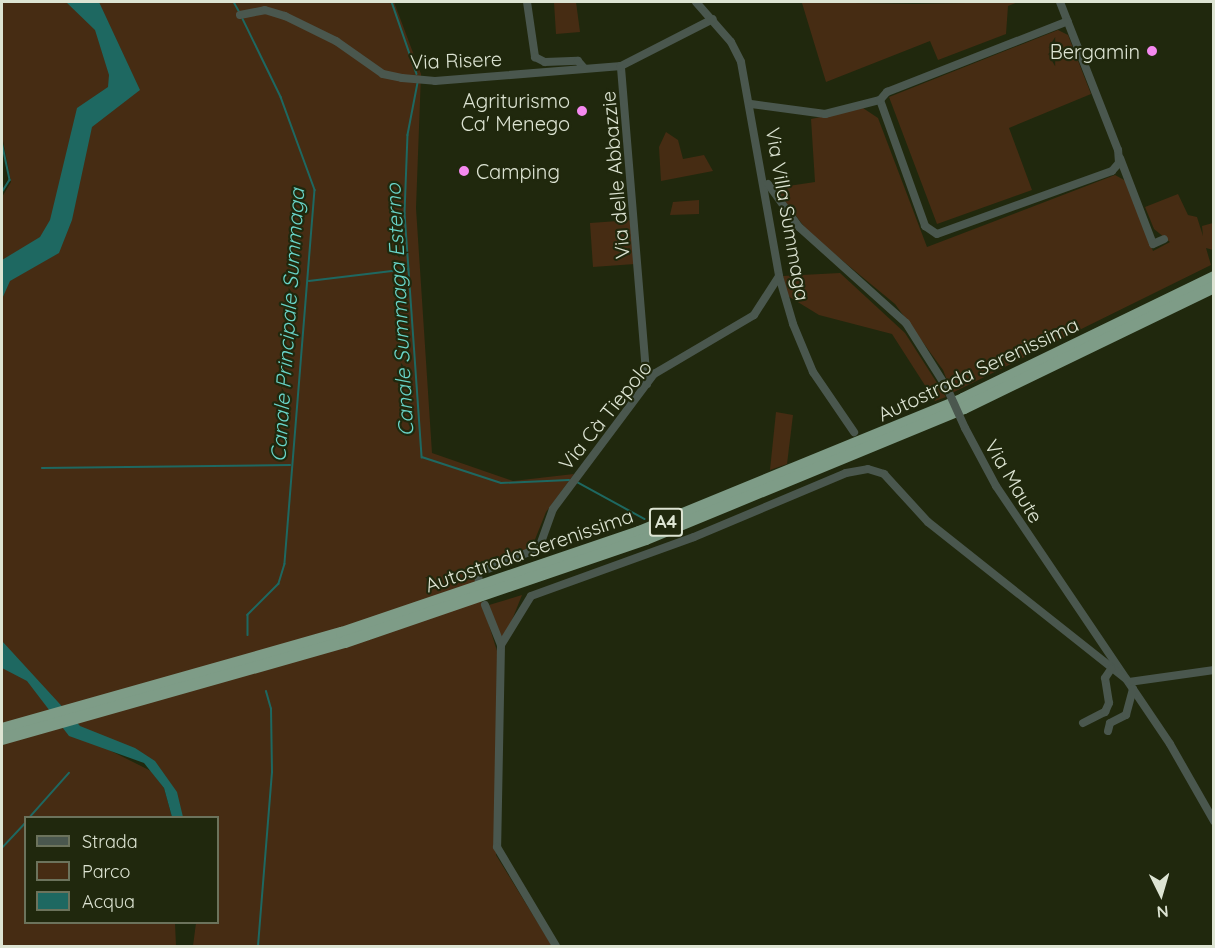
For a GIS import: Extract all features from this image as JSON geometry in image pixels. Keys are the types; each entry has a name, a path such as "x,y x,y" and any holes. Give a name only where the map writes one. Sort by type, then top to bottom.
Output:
{"highway":[{"name":"Autostrada Serenissima","path":"2,739 33,726 353,630 639,532 963,399 1214,277"},
{"name":"Autostrada Serenissima","path":"96,708 345,642 646,539 964,408 1214,287"},
{"name":"Autostrada Serenissima","path":"2,729 33,726"}],"street":[{"name":"Via Risere","path":"527,2 535,57 545,62 578,60 584,68"},
{"name":"Via Villa Summaga","path":"696,2 737,52 751,104 765,178 779,276 813,372 854,432"},
{"path":"1060,2 1147,227"},
{"name":"Via Risere","path":"240,15 265,10 285,16 336,41 383,74 402,78 435,81 621,66"},
{"name":"Via delle Abbazzie","path":"647,385 621,66 712,19"},
{"path":"751,104 820,114 880,100 887,92 1068,21"},
{"path":"880,100 925,226 937,234 1112,171 1120,157"},
{"name":"Via Maute","path":"765,178 781,205 799,227 906,323 946,388 989,475 1129,683 1214,821"},
{"path":"769,208 781,205"},
{"name":"Via Cà Tiepolo","path":"479,583 478,573 539,548 553,509 661,369 754,315 779,276"},
{"path":"501,645 531,596 694,537 846,473 868,469 884,474 928,522 1129,683 1214,670"},
{"path":"485,605 501,645 497,846 556,946"},
{"path":"1091,653 1100,641"},
{"path":"1083,723 1106,709 1110,697 1106,678 1111,669"},
{"path":"1108,731 1110,723 1126,715 1129,683"}],"green space":[{"path":"2,2 394,2 421,74 416,208 432,453 513,481 574,474 546,512 530,552 472,571 497,651 496,855 552,946 193,946 196,924 219,924 219,816 181,816 181,812 149,762 101,746 151,771 164,788 172,816 24,816 24,924 175,924 176,946 2,946 2,197 11,182 2,136"},
{"path":"554,2 576,2 580,32 556,34"},
{"path":"793,2 915,4 1018,2 1008,6 1006,34 938,60 930,41 826,82 802,3"},
{"path":"1058,30 1068,35 1091,94 1009,128 1032,190 937,224 889,97"},
{"path":"863,108 878,118 927,247 1115,175 1126,181 1153,251 1170,242 1154,229 1145,207 1178,194 1188,215 1197,217 1203,236 1202,226 1213,223 1213,250 1206,248 1211,265 952,393 943,370 895,304 809,233 775,188 815,182 811,119"},
{"path":"666,132 678,140 683,159 704,155 713,171 661,181 659,147"},
{"path":"699,200 699,214 670,215 673,202"},
{"path":"632,220 635,264 593,267 590,223"},
{"path":"840,273 905,333 946,397 935,401 892,334 819,315 788,296 783,276"},
{"path":"776,412 793,415 787,464 770,470"},
{"path":"522,595 506,635 500,637 489,605"}],"water":[{"path":"66,2 99,2 140,90 92,127 72,220 59,253 10,281 2,299 2,260 40,237 50,220 77,108 108,87 109,75 95,30"},
{"path":"2,641 80,726 135,748 155,761 177,792 183,816 172,816 164,788 144,763 69,736 27,681 2,668"}],"waterway":[{"name":"Canale Principale Summaga","path":"234,2 239,11"},
{"name":"Canale Summaga Esterno","path":"392,2 417,74"},
{"name":"Canale Principale Summaga","path":"243,19 281,97 315,190 285,564 279,584 248,615 248,635"},
{"name":"Canale Summaga Esterno","path":"418,83 408,135 405,213 422,457 501,483 569,480"},
{"path":"2,142 10,180 2,193"},
{"path":"309,281 408,269"},
{"path":"42,468 290,465"},
{"name":"Canale Summaga Esterno","path":"577,482 645,519"},
{"name":"Canale Principale Summaga","path":"258,946 272,773 271,709 266,692"},
{"path":"31,816 69,773"},
{"path":"2,848 24,824"}],"place":[{"name":"Bergamin","path":"1152,51"},
{"name":"Agriturismo Ca' Menego","path":"582,111"},
{"name":"Camping","path":"464,171"}]}
